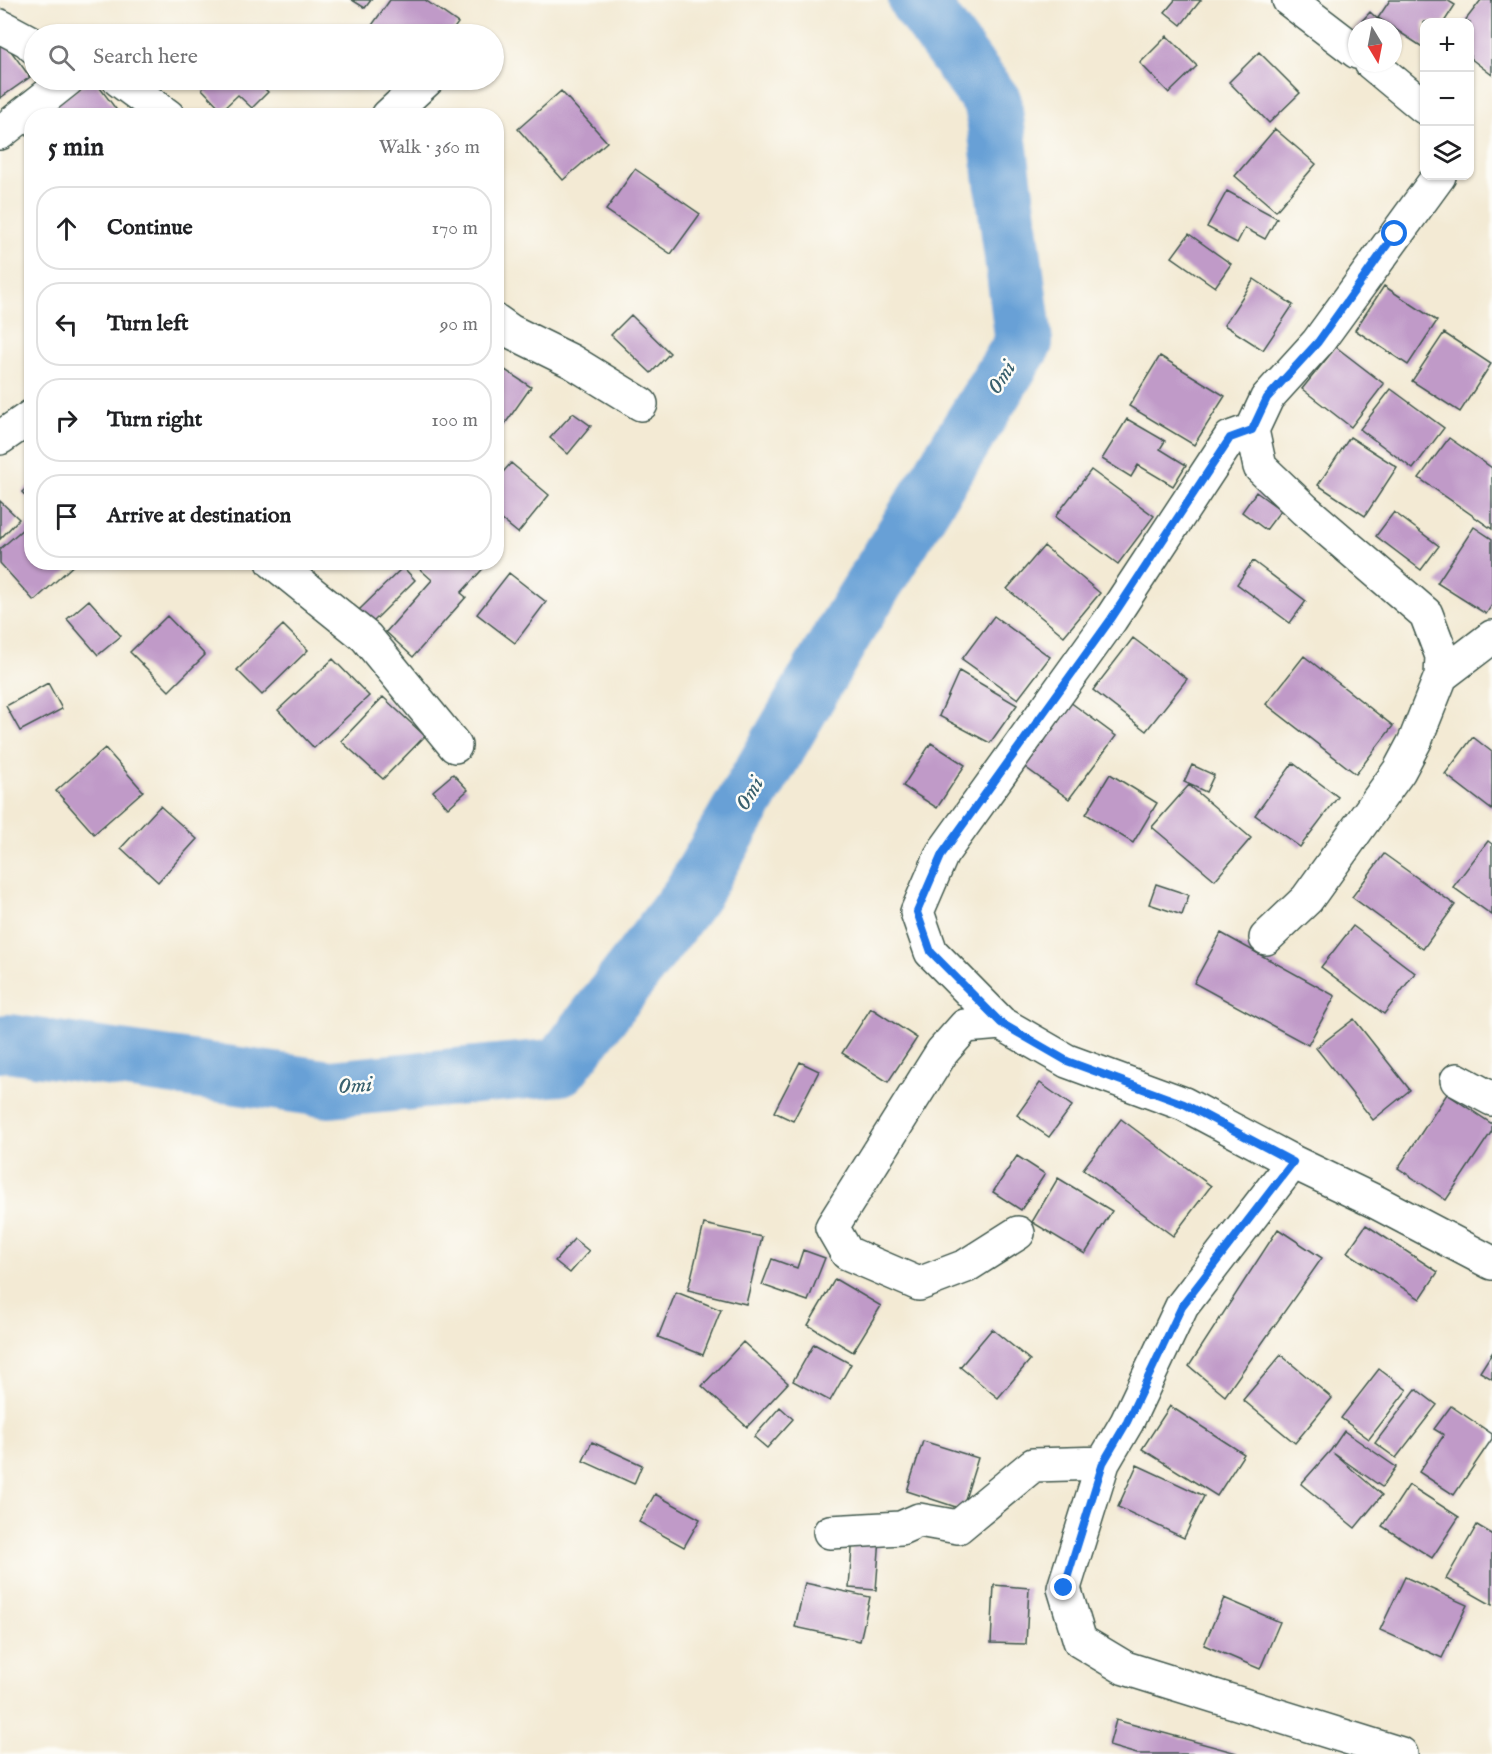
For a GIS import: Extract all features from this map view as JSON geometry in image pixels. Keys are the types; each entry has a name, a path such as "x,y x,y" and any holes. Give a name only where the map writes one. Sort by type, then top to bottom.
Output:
{"street":[{"path":"1289,0 1348,45"},
{"path":"0,27 24,39"},
{"path":"1382,72 1420,102"},
{"path":"32,108 54,90"},
{"path":"133,90 157,108"},
{"path":"397,108 416,90"},
{"path":"0,133 24,114"},
{"path":"1436,180 1318,342 1267,398 942,854 917,912 931,952 1001,1023 1067,1061 1184,1104 1492,1263"},
{"path":"504,327 571,361 641,404"},
{"path":"0,438 24,422"},
{"path":"1241,434 1260,467 1305,510 1426,614 1442,656 1442,676 1415,741 1399,771 1307,899 1266,938"},
{"path":"283,570 366,637 454,746"},
{"path":"1442,676 1492,637"},
{"path":"1001,1023 965,1026 942,1052 832,1227 847,1253 919,1284 966,1266 1018,1233"},
{"path":"1457,1080 1492,1099"},
{"path":"1293,1162 1182,1306 1127,1422 1103,1463 1064,1588 1080,1641 1125,1668 1401,1754"},
{"path":"830,1532 901,1528 920,1520 958,1527 1033,1465 1103,1463"}],"building":[{"path":"352,0 371,0 365,8"},
{"path":"390,0 425,0 458,23 457,24 373,24"},
{"path":"1175,0 1201,0 1181,25 1165,12"},
{"path":"1390,0 1447,0 1455,5 1447,18 1420,18 1420,45 1402,34 1402,18 1378,18"},
{"path":"1481,0 1492,0 1492,75 1474,61 1474,18 1467,18"},
{"path":"1370,12 1376,18 1365,18"},
{"path":"0,36 24,69 24,81 0,98"},
{"path":"1167,36 1197,66 1169,93 1140,63"},
{"path":"1259,52 1300,93 1269,123 1229,82"},
{"path":"76,90 102,90 115,108 51,108"},
{"path":"203,90 266,90 268,92 252,108 238,95 224,108 220,108"},
{"path":"561,91 607,142 563,180 518,129"},
{"path":"1275,129 1316,164 1276,211 1235,176"},
{"path":"635,169 700,214 671,254 606,210"},
{"path":"1227,191 1277,218 1265,239 1245,228 1237,243 1207,227"},
{"path":"1189,234 1231,264 1215,287 1172,257"},
{"path":"1254,279 1293,305 1263,350 1224,325"},
{"path":"1384,286 1437,321 1408,365 1355,330"},
{"path":"631,315 670,353 651,373 611,335"},
{"path":"1444,333 1491,364 1460,412 1412,381"},
{"path":"1336,347 1384,384 1351,427 1302,389"},
{"path":"1160,356 1225,396 1194,445 1129,406"},
{"path":"504,369 531,387 504,425"},
{"path":"1391,389 1444,428 1413,469 1360,429"},
{"path":"573,413 591,426 568,454 550,438"},
{"path":"1127,419 1165,441 1160,449 1186,465 1173,486 1138,465 1131,477 1102,459"},
{"path":"1350,437 1397,467 1365,516 1318,485"},
{"path":"1449,438 1492,468 1492,529 1419,478"},
{"path":"511,463 549,495 518,533 504,522 504,471"},
{"path":"1091,470 1154,516 1118,564 1055,517"},
{"path":"1256,492 1281,510 1266,530 1242,512"},
{"path":"0,501 19,519 0,539"},
{"path":"1394,512 1439,546 1421,570 1376,536"},
{"path":"1474,527 1492,539 1492,605 1486,614 1437,583"},
{"path":"24,528 24,570 68,570 34,601 0,563 0,549"},
{"path":"1044,546 1100,593 1064,636 1007,589"},
{"path":"1253,561 1306,601 1290,623 1237,584"},
{"path":"400,570 406,570 415,580 372,623 359,610"},
{"path":"421,570 482,570 461,593 466,597 413,657 386,632 432,580"},
{"path":"509,573 546,602 515,643 477,614"},
{"path":"89,600 121,636 98,655 67,619"},
{"path":"167,616 205,655 169,691 130,652"},
{"path":"994,616 1050,657 1018,699 962,659"},
{"path":"283,625 308,650 262,695 237,670"},
{"path":"1133,638 1187,679 1146,731 1093,690"},
{"path":"1304,656 1393,726 1356,774 1266,704"},
{"path":"333,659 369,696 314,748 278,710"},
{"path":"959,671 1017,705 990,743 939,716"},
{"path":"48,683 62,709 20,731 6,706"},
{"path":"383,697 425,736 383,779 341,741"},
{"path":"1066,699 1116,736 1069,799 1018,762"},
{"path":"1473,737 1492,752 1492,810 1445,774"},
{"path":"931,743 965,765 937,808 903,786"},
{"path":"105,748 143,791 94,834 56,791"},
{"path":"1293,763 1338,797 1300,847 1255,815"},
{"path":"1192,765 1214,775 1206,792 1184,782"},
{"path":"453,774 468,790 448,808 433,791"},
{"path":"1110,774 1157,803 1133,843 1086,814"},
{"path":"1189,785 1251,838 1215,880 1152,827"},
{"path":"160,806 197,839 158,882 121,848"},
{"path":"1488,841 1492,844 1492,915 1453,887"},
{"path":"1384,854 1455,905 1423,949 1352,897"},
{"path":"1156,884 1189,895 1182,915 1149,904"},
{"path":"1353,926 1415,973 1384,1014 1321,967"},
{"path":"1221,933 1335,996 1308,1045 1194,983"},
{"path":"871,1008 917,1038 888,1082 842,1053"},
{"path":"1354,1019 1410,1090 1373,1120 1316,1048"},
{"path":"800,1062 819,1071 793,1121 774,1112"},
{"path":"1040,1083 1072,1106 1049,1137 1017,1115"},
{"path":"1447,1094 1492,1124 1492,1131 1446,1200 1398,1168"},
{"path":"1121,1119 1211,1186 1173,1236 1083,1169"},
{"path":"1017,1156 1045,1174 1021,1210 993,1192"},
{"path":"1058,1178 1112,1211 1085,1254 1032,1222"},
{"path":"704,1224 762,1237 746,1304 688,1290"},
{"path":"1366,1225 1438,1272 1420,1299 1347,1252"},
{"path":"1278,1229 1322,1258 1225,1396 1189,1366"},
{"path":"574,1239 589,1251 570,1273 555,1261"},
{"path":"803,1250 825,1258 808,1301 762,1285 772,1259 797,1268"},
{"path":"835,1279 881,1306 853,1352 808,1325"},
{"path":"676,1292 721,1310 703,1355 658,1337"},
{"path":"992,1329 1030,1360 998,1398 960,1367"},
{"path":"743,1342 788,1383 747,1427 702,1386"},
{"path":"814,1344 851,1364 830,1401 793,1381"},
{"path":"1492,1353 1492,1379 1480,1372"},
{"path":"1281,1355 1332,1398 1295,1443 1243,1400"},
{"path":"1379,1369 1407,1390 1369,1439 1341,1418"},
{"path":"1416,1389 1437,1405 1396,1458 1375,1443"},
{"path":"1170,1406 1244,1454 1217,1496 1142,1449"},
{"path":"1451,1406 1492,1434 1492,1439 1454,1495 1419,1472 1444,1435 1434,1429"},
{"path":"780,1407 793,1419 767,1448 754,1437"},
{"path":"1344,1431 1396,1467 1382,1487 1333,1453 1382,1495 1355,1528 1301,1484 1331,1450"},
{"path":"923,1441 978,1458 962,1509 907,1491"},
{"path":"592,1442 642,1465 634,1484 583,1461"},
{"path":"1137,1465 1204,1496 1184,1538 1118,1507"},
{"path":"1409,1485 1459,1517 1432,1558 1382,1526"},
{"path":"655,1494 700,1519 684,1547 639,1522"},
{"path":"1477,1525 1492,1534 1492,1605 1446,1579"},
{"path":"853,1536 880,1538 876,1590 849,1588"},
{"path":"1405,1577 1467,1605 1442,1658 1380,1630"},
{"path":"805,1583 870,1597 860,1641 795,1627"},
{"path":"994,1585 1029,1588 1026,1644 991,1643"},
{"path":"1224,1598 1280,1622 1260,1669 1204,1645"},
{"path":"1116,1720 1237,1754 1137,1754 1109,1746"}],"waterway":[{"name":"Omi","path":"0,1044 8,1043 330,1089 560,1067 691,895 844,632 1024,342 993,103 917,0"}],"route":[{"path":"1064,1588 1103,1463 1127,1422 1182,1306 1293,1162 1184,1104 1067,1061 1001,1023 931,952 917,912 942,854 1111,619 1230,438 1252,430 1267,398 1318,342 1395,234"}]}
